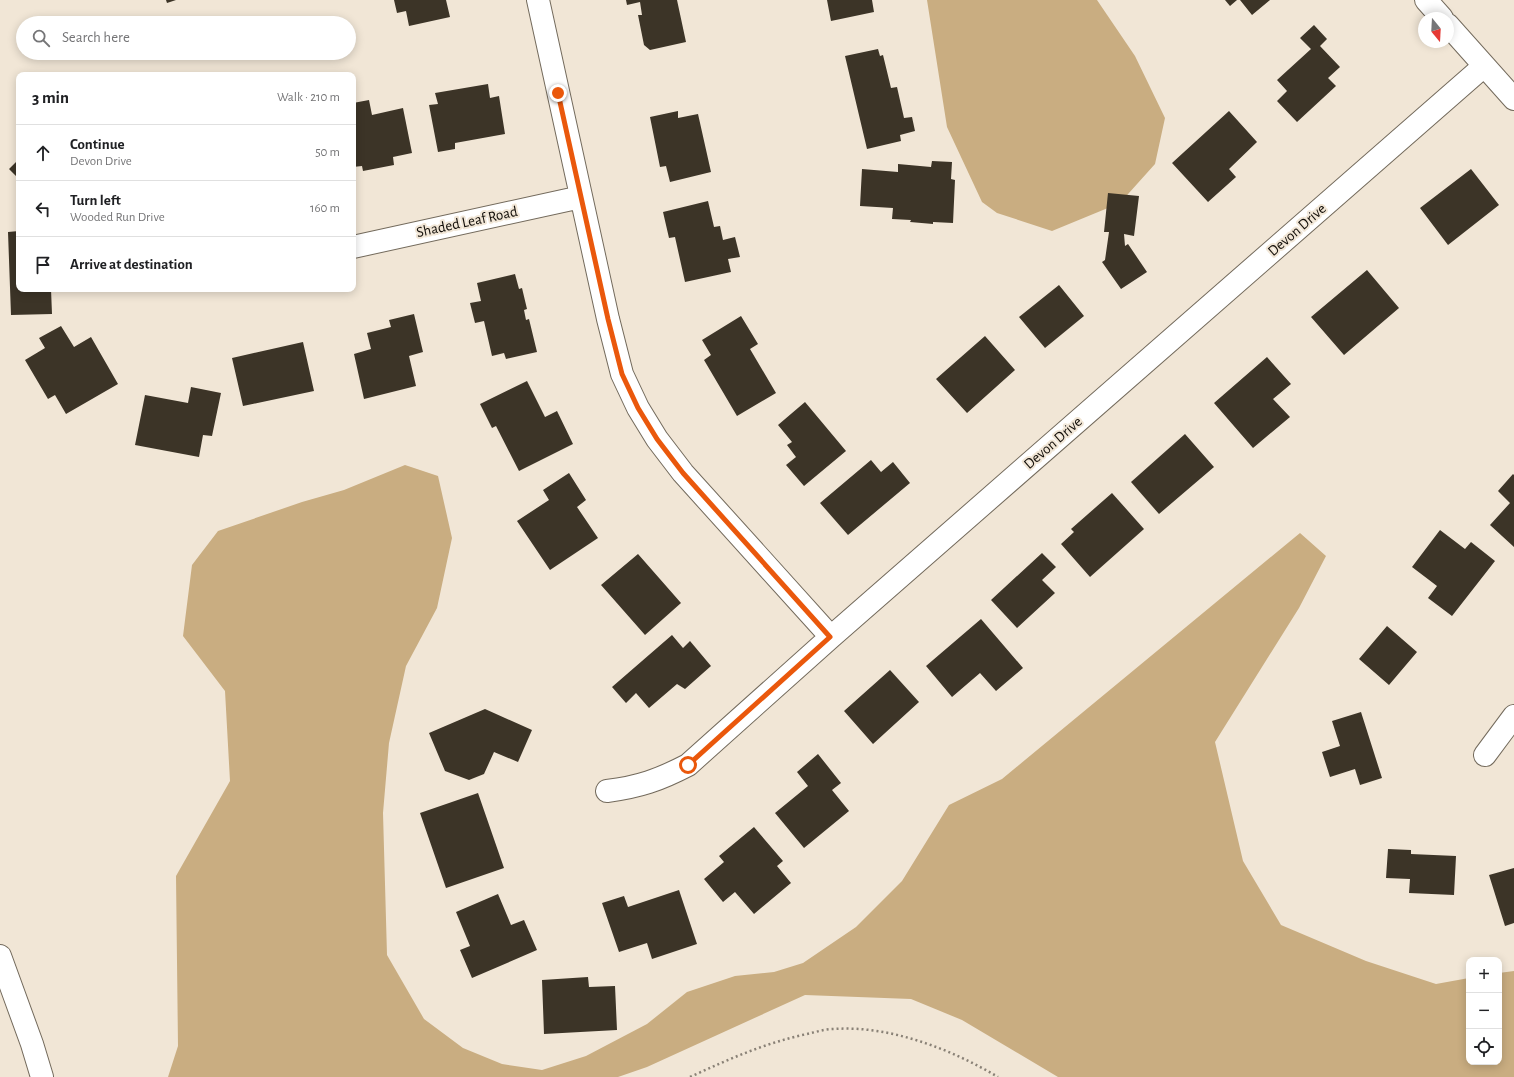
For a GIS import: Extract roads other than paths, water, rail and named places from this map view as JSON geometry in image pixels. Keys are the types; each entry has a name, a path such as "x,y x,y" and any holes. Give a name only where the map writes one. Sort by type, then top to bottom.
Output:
{"street":[{"path":"538,0 608,319 622,374 638,408 657,439 683,473 830,637"},
{"path":"1426,0 1437,12"},
{"path":"1454,32 1514,99"},
{"name":"Devon Drive","path":"606,791 630,788 661,779 688,765 830,637 1484,66"},
{"name":"Shaded Leaf Road","path":"356,246 581,197"},
{"path":"1484,755 1514,716"},
{"path":"1,961 42,1077"}]}
